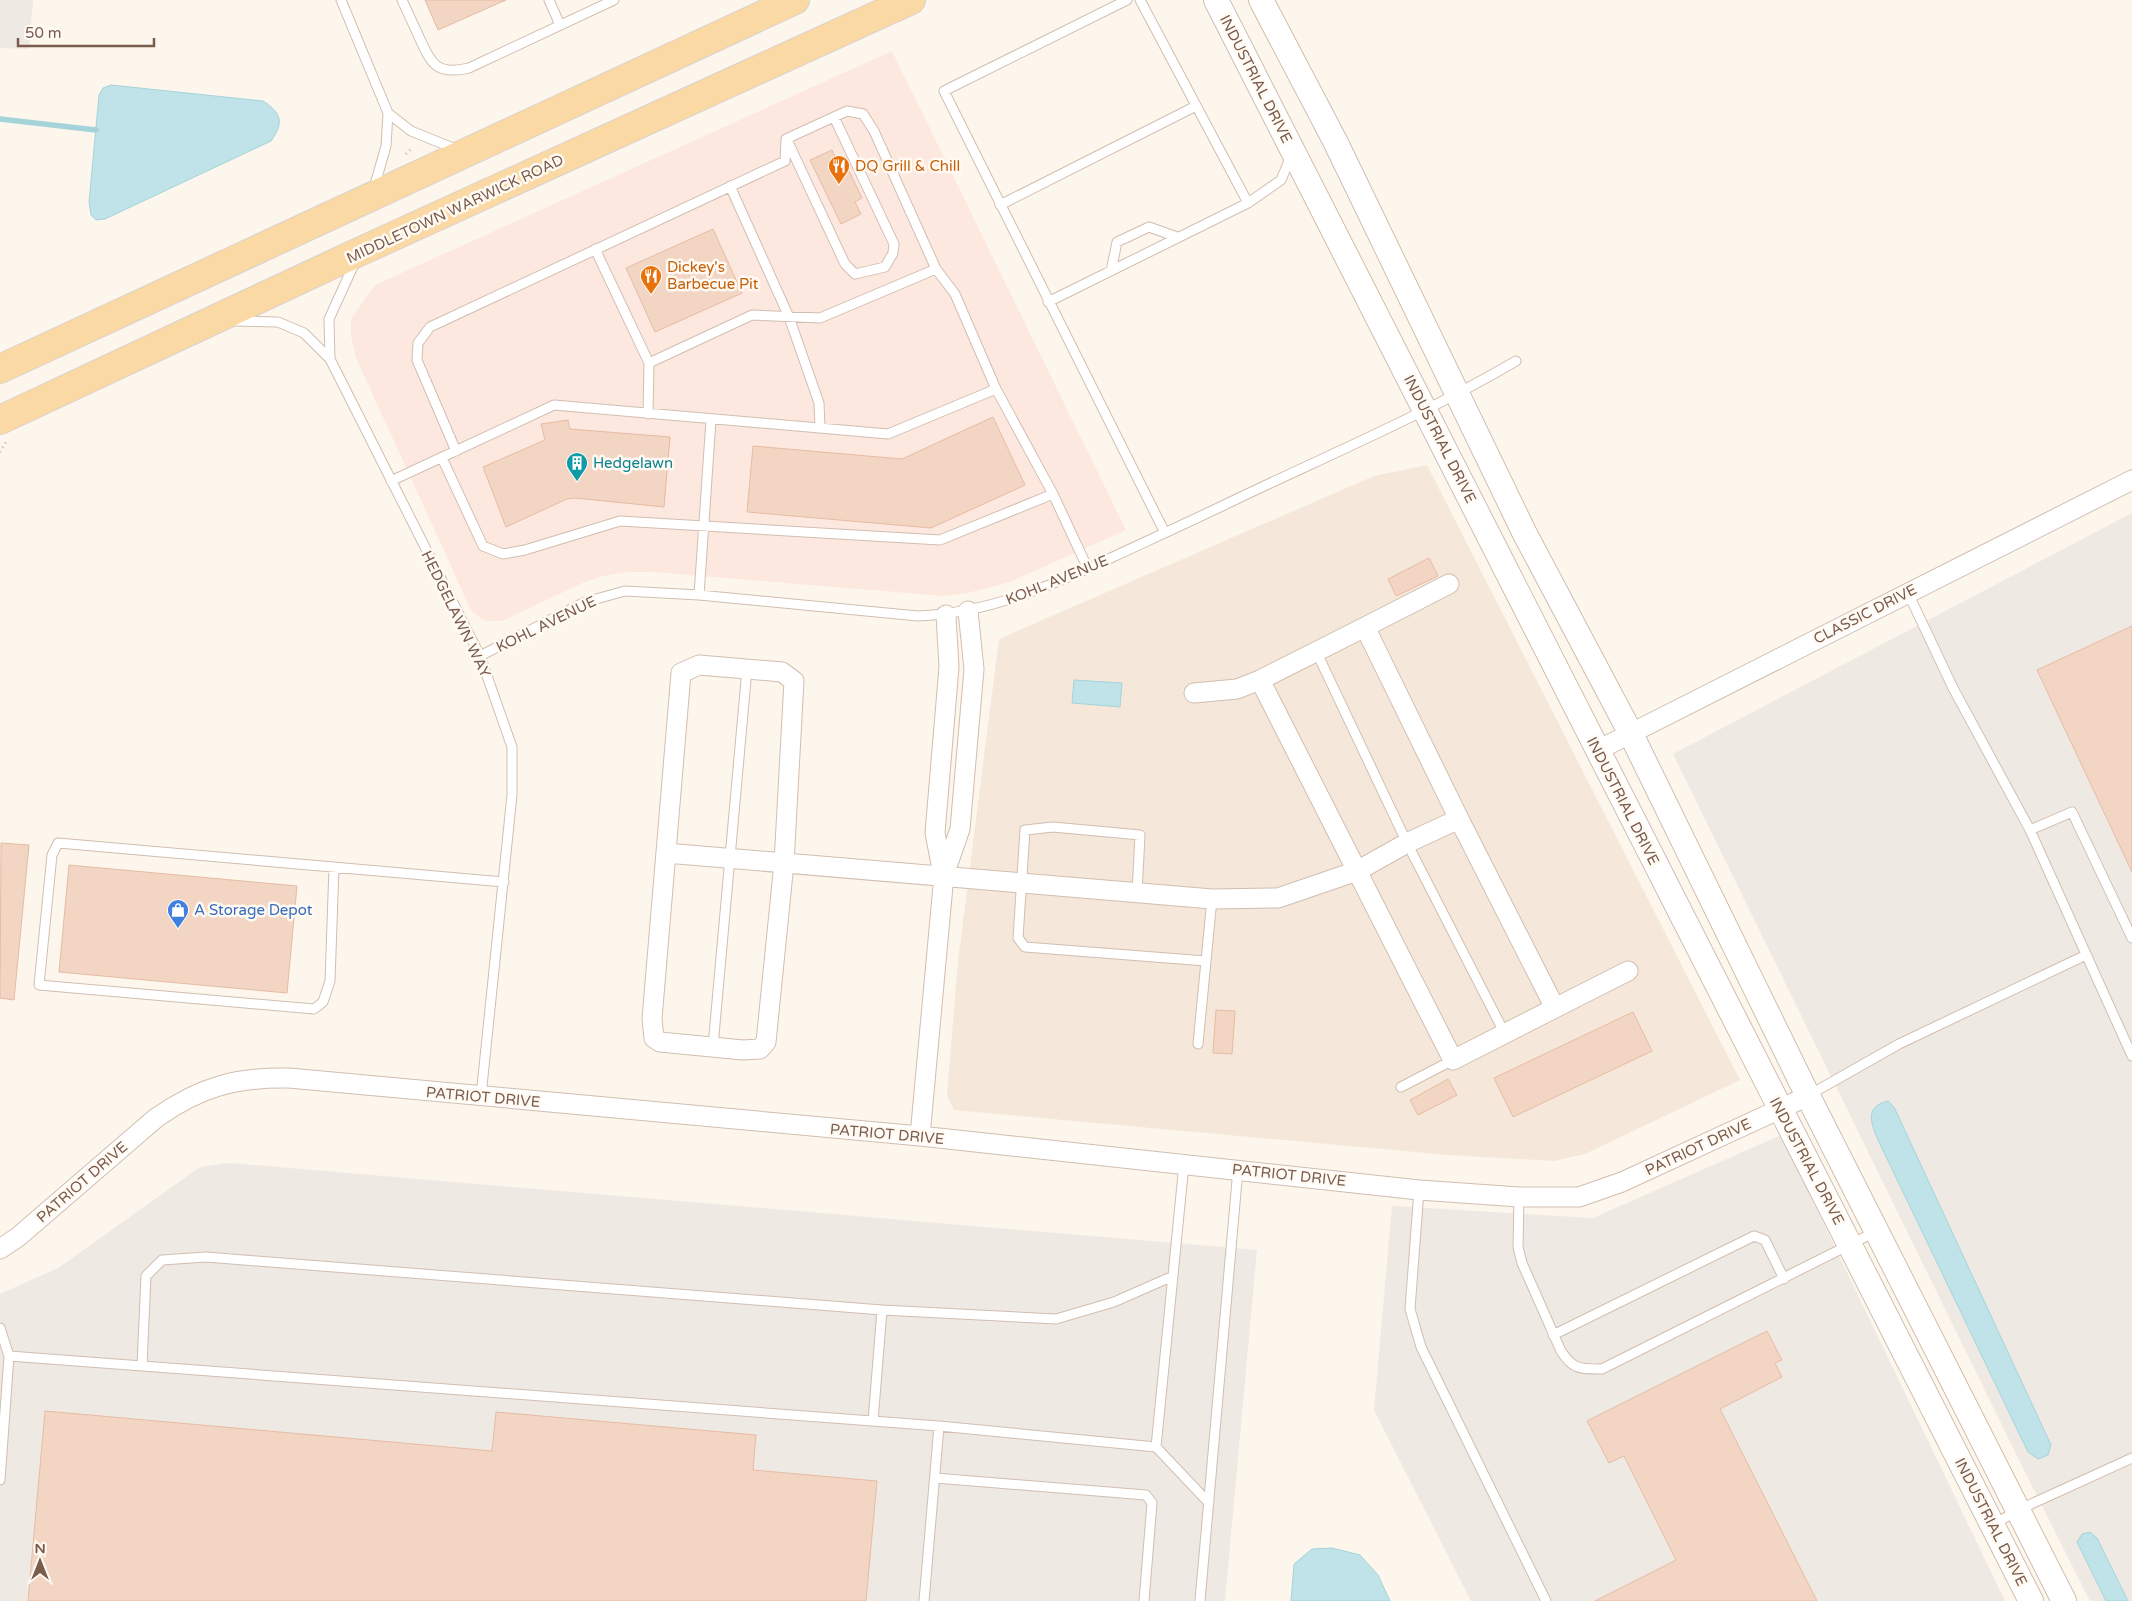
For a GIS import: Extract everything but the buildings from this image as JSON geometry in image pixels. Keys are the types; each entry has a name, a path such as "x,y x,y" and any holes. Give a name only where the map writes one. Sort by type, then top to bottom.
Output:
{"main road":[{"path":"0,369 794,0"},
{"name":"MIDDLETOWN WARWICK ROAD","path":"0,420 361,251 911,0"}],"street":[{"name":"INDUSTRIAL DRIVE","path":"1216,0 1779,1109 1851,1243 2031,1601"},
{"name":"INDUSTRIAL DRIVE","path":"1261,0 1335,142 1456,396 1524,532 1630,732 1808,1096 2064,1601"},
{"name":"CLASSIC DRIVE","path":"1598,750 1630,732 2132,480"},
{"path":"1194,693 1237,689 1260,680 1449,584"},
{"path":"920,1136 944,876 960,829 974,668 968,610"},
{"path":"944,876 935,833 949,667 946,615"},
{"path":"1365,626 1458,819 1555,1008"},
{"path":"699,665 782,672 794,681 784,863 766,1042 760,1049 743,1050 660,1042 654,1038 652,1019 666,853 681,673 699,665"},
{"path":"1260,680 1453,1060 1628,971"},
{"path":"666,853 1212,899 1278,898 1357,871 1406,843 1458,819"},
{"name":"PATRIOT DRIVE","path":"0,1249 18,1237 156,1118 198,1092 219,1085 265,1078 289,1078 920,1136 1419,1190 1519,1196 1579,1197 1622,1182 1808,1096"}],"lane":[{"path":"341,0 388,113 386,146 371,198"},
{"path":"402,0 431,62 441,69 455,71 470,68 614,0"},
{"path":"549,0 560,26"},
{"path":"1128,0 944,91 1165,533"},
{"path":"1140,0 1248,203"},
{"path":"1000,205 1196,106"},
{"path":"786,139 847,111 863,114 874,131 936,269 955,294 996,389 1053,494 1088,569"},
{"path":"388,113 411,131 434,142 464,152"},
{"path":"786,139 845,264 854,274 885,267 893,253 894,244 834,117"},
{"path":"456,451 417,360 418,343 430,327 785,161 786,139"},
{"path":"1048,302 1248,203 1280,180 1293,151"},
{"path":"730,186 789,317 819,403 820,428"},
{"path":"1111,271 1117,242 1149,227 1178,237"},
{"path":"595,249 649,363 648,414"},
{"path":"330,359 329,319 339,293 361,251"},
{"path":"649,363 752,315 820,318 936,269"},
{"path":"216,320 278,322 304,333 330,359"},
{"name":"HEDGELAWN WAY","path":"330,359 480,656 512,747 512,795 481,1096"},
{"name":"KOHL AVENUE","path":"480,656 585,602 625,591 699,595 918,616 946,615 995,605 1042,590 1165,533 1456,396 1516,361"},
{"path":"391,481 554,406 888,434 996,389"},
{"path":"699,595 711,420"},
{"path":"442,458 483,546 503,554 525,550 620,521 940,540 1053,494"},
{"path":"1908,593 1953,688 2030,830 2132,1056"},
{"path":"1316,651 1406,843 1505,1034"},
{"path":"713,1046 731,859 746,669"},
{"path":"2030,830 2072,812 2132,938"},
{"path":"1138,893 1140,835 1053,827 1026,830 1018,938 1025,947 1206,961"},
{"path":"334,867 330,981 323,1002 314,1009 38,985 52,855 58,842 504,882"},
{"path":"1198,1044 1212,899"},
{"path":"1808,1096 1899,1044 2086,955"},
{"path":"1401,1088 1453,1060"},
{"path":"1156,1447 1184,1164"},
{"path":"1200,1601 1238,1169"},
{"path":"1419,1190 1410,1309 1421,1347 1546,1601"},
{"path":"1519,1196 1518,1247 1522,1263 1553,1335 1569,1363 1582,1369 1602,1369 1877,1231"},
{"path":"1553,1335 1754,1236 1765,1240 1784,1279"},
{"path":"142,1365 146,1276 162,1260 206,1257 882,1310 1056,1319 1114,1302 1173,1276"},
{"path":"873,1421 882,1310"},
{"path":"0,1328 9,1356 0,1480"},
{"path":"9,1356 939,1426 1156,1447 1209,1503"},
{"path":"924,1601 939,1426"},
{"path":"1992,1526 2018,1510 2132,1458"},
{"path":"935,1478 1146,1495 1152,1503 1144,1601"}],"shaded area":[{"path":"0,0 33,0 29,49 0,48"},
{"path":"892,51 1126,530 1010,582 968,593 944,596 652,572 628,572 603,576 580,584 502,621 485,621 472,612 356,358 351,336 351,319 375,285"},
{"path":"1427,465 1740,1080 1585,1154 1554,1161 1448,1155 954,1110 947,1095 958,961 999,639 1374,476"},
{"path":"2132,513 2132,1601 2090,1601 1673,754"},
{"path":"1781,1135 2005,1601 1471,1601 1374,1410 1392,1206 1593,1218"},
{"path":"229,1163 1257,1250 1225,1601 0,1601 0,1294 58,1268 200,1167"}],"water":[{"path":"111,85 263,101 277,114 279,119 278,129 271,141 105,219 96,220 91,215 89,202 99,95 103,88"},
{"path":"1074,680 1122,683 1120,707 1072,703"},
{"path":"1888,1101 1894,1107 2051,1445 2048,1455 2038,1459 2028,1452 1878,1140 1873,1128 1872,1111 1875,1107"},
{"path":"2090,1532 2097,1538 2128,1601 2106,1601 2077,1542 2082,1534"},
{"path":"1332,1548 1360,1555 1378,1575 1390,1601 1291,1601 1294,1564 1312,1549"}],"waterway":[{"path":"0,119 96,130"}],"place":[{"name":"DQ Grill & Chill","path":"839,185"},
{"name":"Dickey's Barbecue Pit","path":"651,295"},
{"name":"Hedgelawn","path":"577,482"},
{"name":"A Storage Depot","path":"178,929"}]}
